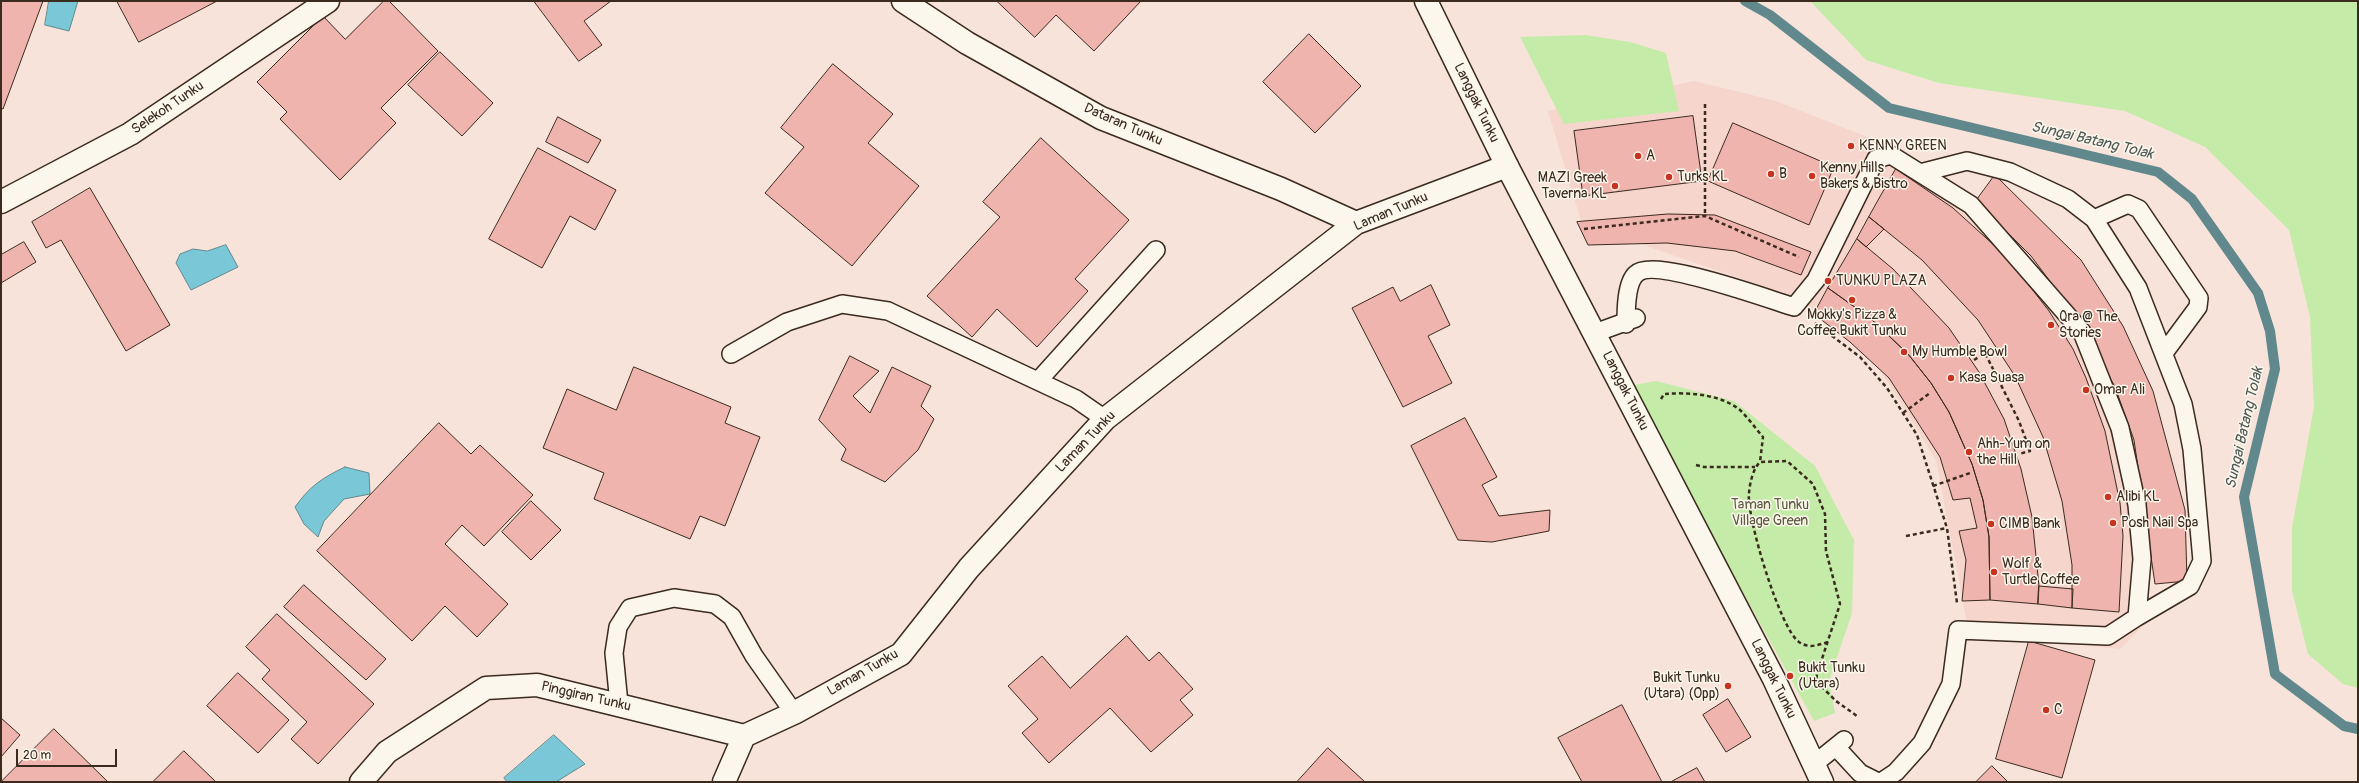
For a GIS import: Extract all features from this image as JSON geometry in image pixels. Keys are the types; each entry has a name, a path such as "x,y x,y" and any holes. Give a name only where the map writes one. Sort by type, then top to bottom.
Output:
{"street":[{"name":"Selekoh Tunku","path":"1,202 130,134 328,1"},
{"name":"Dataran Tunku","path":"903,1 967,43 1101,118 1281,189 1356,223"},
{"name":"Langgak Tunku","path":"1426,1 1507,166 1769,668 1817,774"},
{"name":"Laman Tunku","path":"744,736 794,713 900,654 968,568 1105,419 1356,223 1507,166"},
{"name":"Pinggiran Tunku","path":"361,782 387,752 486,688 537,685 744,736"},
{"path":"724,782 744,736"}],"lane":[{"path":"1595,333 1631,321 1629,288 1635,274 1643,269 1676,271 1794,307 1816,280 1876,159 1891,155 1971,205 2082,332 2120,428 2137,505 2142,559 2137,617"},
{"path":"1881,782 1896,772 1922,743 1951,684 1958,630 2108,636 2190,586 2202,561 2192,449 2183,404 2138,288 2094,219 2068,199 2010,172 1967,161 1920,173"},
{"path":"2094,219 2128,204 2134,205 2139,209 2199,298 2198,307 2164,353"},
{"path":"1038,381 1156,250"},
{"path":"731,354 787,322 842,304 888,311 1076,399 1105,419"},
{"path":"619,704 614,653 618,627 630,608 674,598 715,604 732,618 754,656 794,713"},
{"path":"1817,774 1840,743 1860,773 1878,782"}],"path":[{"path":"1705,104 1706,216"},
{"path":"1584,229 1706,216 1822,268"},
{"path":"1794,307 1860,357 1887,388 1917,435 1947,528 1958,608 1958,630"},
{"path":"1974,360 1985,353 2019,421 2030,451 2019,454"},
{"path":"1658,405 1664,394 1683,392 1711,396 1740,411 1763,437 1760,462 1755,468 1748,494 1764,566 1786,626 1798,642 1813,647 1828,642"},
{"path":"1903,413 1930,393"},
{"path":"1760,462 1787,461 1813,484 1825,514 1826,551 1840,604 1816,674 1816,681 1836,701 1862,719"},
{"path":"1691,464 1704,467 1755,468"},
{"path":"1933,486 1970,473"},
{"path":"1906,536 1947,528"}],"shaded area":[{"path":"1694,81 1776,101 1900,150 2017,254 2076,337 2106,410 2134,507 2145,624 2120,649 1969,633 1936,460 1872,357 1792,296 1582,224 1548,111"}],"green space":[{"path":"1810,1 2358,1 2358,688 2343,684 2308,654 2292,591 2292,528 2314,407 2310,317 2289,230 2205,147 2125,111 1939,83 1866,60"},
{"path":"1585,35 1630,42 1666,53 1679,111 1564,124 1520,37"},
{"name":"Taman Tunku Village Green","path":"1656,381 1734,401 1815,466 1854,540 1852,613 1829,681 1835,713 1814,721 1629,386"}],"water":[{"path":"49,1 78,1 69,31 45,25"},
{"path":"226,245 238,267 191,290 176,263 180,254 193,249 207,251"},
{"path":"345,467 369,473 370,494 344,499 324,521 318,537 304,524 295,507 306,493 317,483"},
{"path":"554,735 585,764 556,782 507,782 504,778"}],"building":[{"path":"1,1 43,1 3,109 1,108"},
{"path":"117,1 217,1 139,42"},
{"path":"384,1 389,1 438,51 381,108 396,123 340,180 280,119 287,112 257,82 323,16 345,39"},
{"path":"534,1 611,1 584,21 602,45 579,61"},
{"path":"997,1 1141,1 1094,51 1056,15 1035,37"},
{"path":"1309,34 1361,86 1315,133 1263,82"},
{"path":"440,52 493,103 462,136 408,85"},
{"path":"833,64 893,114 868,143 919,186 852,266 765,193 804,147 781,128"},
{"name":"A","path":"1693,116 1702,181 1583,196 1574,131"},
{"path":"558,117 601,140 588,163 546,142"},
{"name":"B","path":"1733,123 1834,167 1809,225 1708,181"},
{"path":"1041,138 1129,220 1075,279 1088,291 1037,347 997,309 972,337 927,296 1000,217 983,202"},
{"path":"538,148 616,190 595,230 570,216 542,268 489,239"},
{"path":"1896,169 1953,208 2007,257 2049,311 2073,349 2086,378 2105,431 2120,503 2123,536 2119,612 2072,608 2072,565 2062,501 2043,437 2015,376 1978,320 1922,260 1869,217"},
{"path":"1995,175 2081,260 2123,326 2153,391 2185,510 2187,581 2155,584 2134,440 2115,387 2079,320 2031,256 1976,201"},
{"path":"90,188 170,325 126,351 61,240 46,248 32,222"},
{"path":"1668,214 1715,215 1811,252 1801,275 1735,251 1667,243 1588,245 1577,222"},
{"path":"1869,217 1884,229 1866,247 1857,239"},
{"path":"1857,239 1893,269 1949,328 1979,372 2004,419 2021,469 2032,517 2039,586 2038,604 1990,600 1989,537 1983,500 1972,464 1949,412 1931,383 1908,354 1870,318 1828,288"},
{"path":"24,242 36,262 1,283 1,255"},
{"path":"1431,285 1450,325 1428,336 1452,383 1403,407 1352,308 1393,287 1400,301"},
{"path":"1828,288 1870,318 1908,354 1931,383 1949,412 1972,464 1983,500 1989,537 1990,600 1962,601 1966,560 1959,531 1977,528 1970,498 1953,500 1940,457 1889,378 1850,342 1814,314"},
{"path":"850,356 879,371 853,396 870,413 892,367 931,386 921,406 934,419 918,450 885,482 841,460 846,449 819,420"},
{"path":"634,367 731,407 725,423 760,437 725,526 700,516 690,539 594,499 604,473 543,448 567,389 616,410"},
{"path":"1465,418 1497,477 1482,485 1499,516 1550,510 1549,531 1492,542 1458,540 1411,446"},
{"path":"439,423 471,454 480,445 533,495 484,546 462,525 445,544 508,604 477,637 445,606 412,641 317,551"},
{"path":"531,501 561,530 531,560 502,532"},
{"path":"304,585 386,659 366,680 284,607"},
{"path":"2039,586 2073,589 2072,608 2038,604"},
{"path":"277,614 374,704 318,764 291,739 307,722 262,679 270,670 246,647"},
{"path":"1127,636 1149,661 1159,652 1193,689 1180,700 1193,715 1151,752 1110,708 1049,763 1022,733 1038,719 1008,686 1042,656 1070,688"},
{"name":"C","path":"2029,641 2095,660 2062,778 1996,759"},
{"path":"238,673 289,720 258,753 207,706"},
{"path":"1728,699 1751,737 1726,752 1703,715"},
{"path":"1622,705 1662,782 1582,782 1558,738"},
{"path":"1,718 20,735 1,757"},
{"path":"54,729 108,782 1,782"},
{"path":"1328,748 1365,782 1297,782"},
{"path":"184,751 216,782 153,782"},
{"path":"1992,766 2008,782 1976,782"},
{"path":"1697,768 1705,782 1671,782"}],"waterway":[{"name":"Sungai Batang Tolak","path":"1745,1 1770,15 1889,108 2158,172 2192,199 2258,293 2270,331 2275,369 2244,497 2275,674 2344,726 2358,729"}],"place":[{"name":"KENNY GREEN","path":"1851,146"},
{"name":"A","path":"1638,156"},
{"name":"B","path":"1771,174"},
{"name":"Kenny Hills Bakers & Bistro","path":"1812,176"},
{"name":"Turks KL","path":"1669,177"},
{"name":"MAZI Greek Taverna KL","path":"1615,186"},
{"name":"TUNKU PLAZA","path":"1828,281"},
{"name":"Mokky's Pizza & Coffee Bukit Tunku","path":"1852,300"},
{"name":"Qra @ The Stories","path":"2051,325"},
{"name":"My Humble Bowl","path":"1904,352"},
{"name":"Kasa Suasa","path":"1951,378"},
{"name":"Omar Ali","path":"2086,390"},
{"name":"Ahh-Yum on the Hill","path":"1969,452"},
{"name":"Alibi KL","path":"2108,497"},
{"name":"Posh Nail Spa","path":"2113,523"},
{"name":"CIMB Bank","path":"1991,524"},
{"name":"Wolf & Turtle Coffee","path":"1994,572"},
{"name":"Bukit Tunku (Utara)","path":"1790,676"},
{"name":"Bukit Tunku (Utara) (Opp)","path":"1728,686"},
{"name":"C","path":"2046,710"}]}
